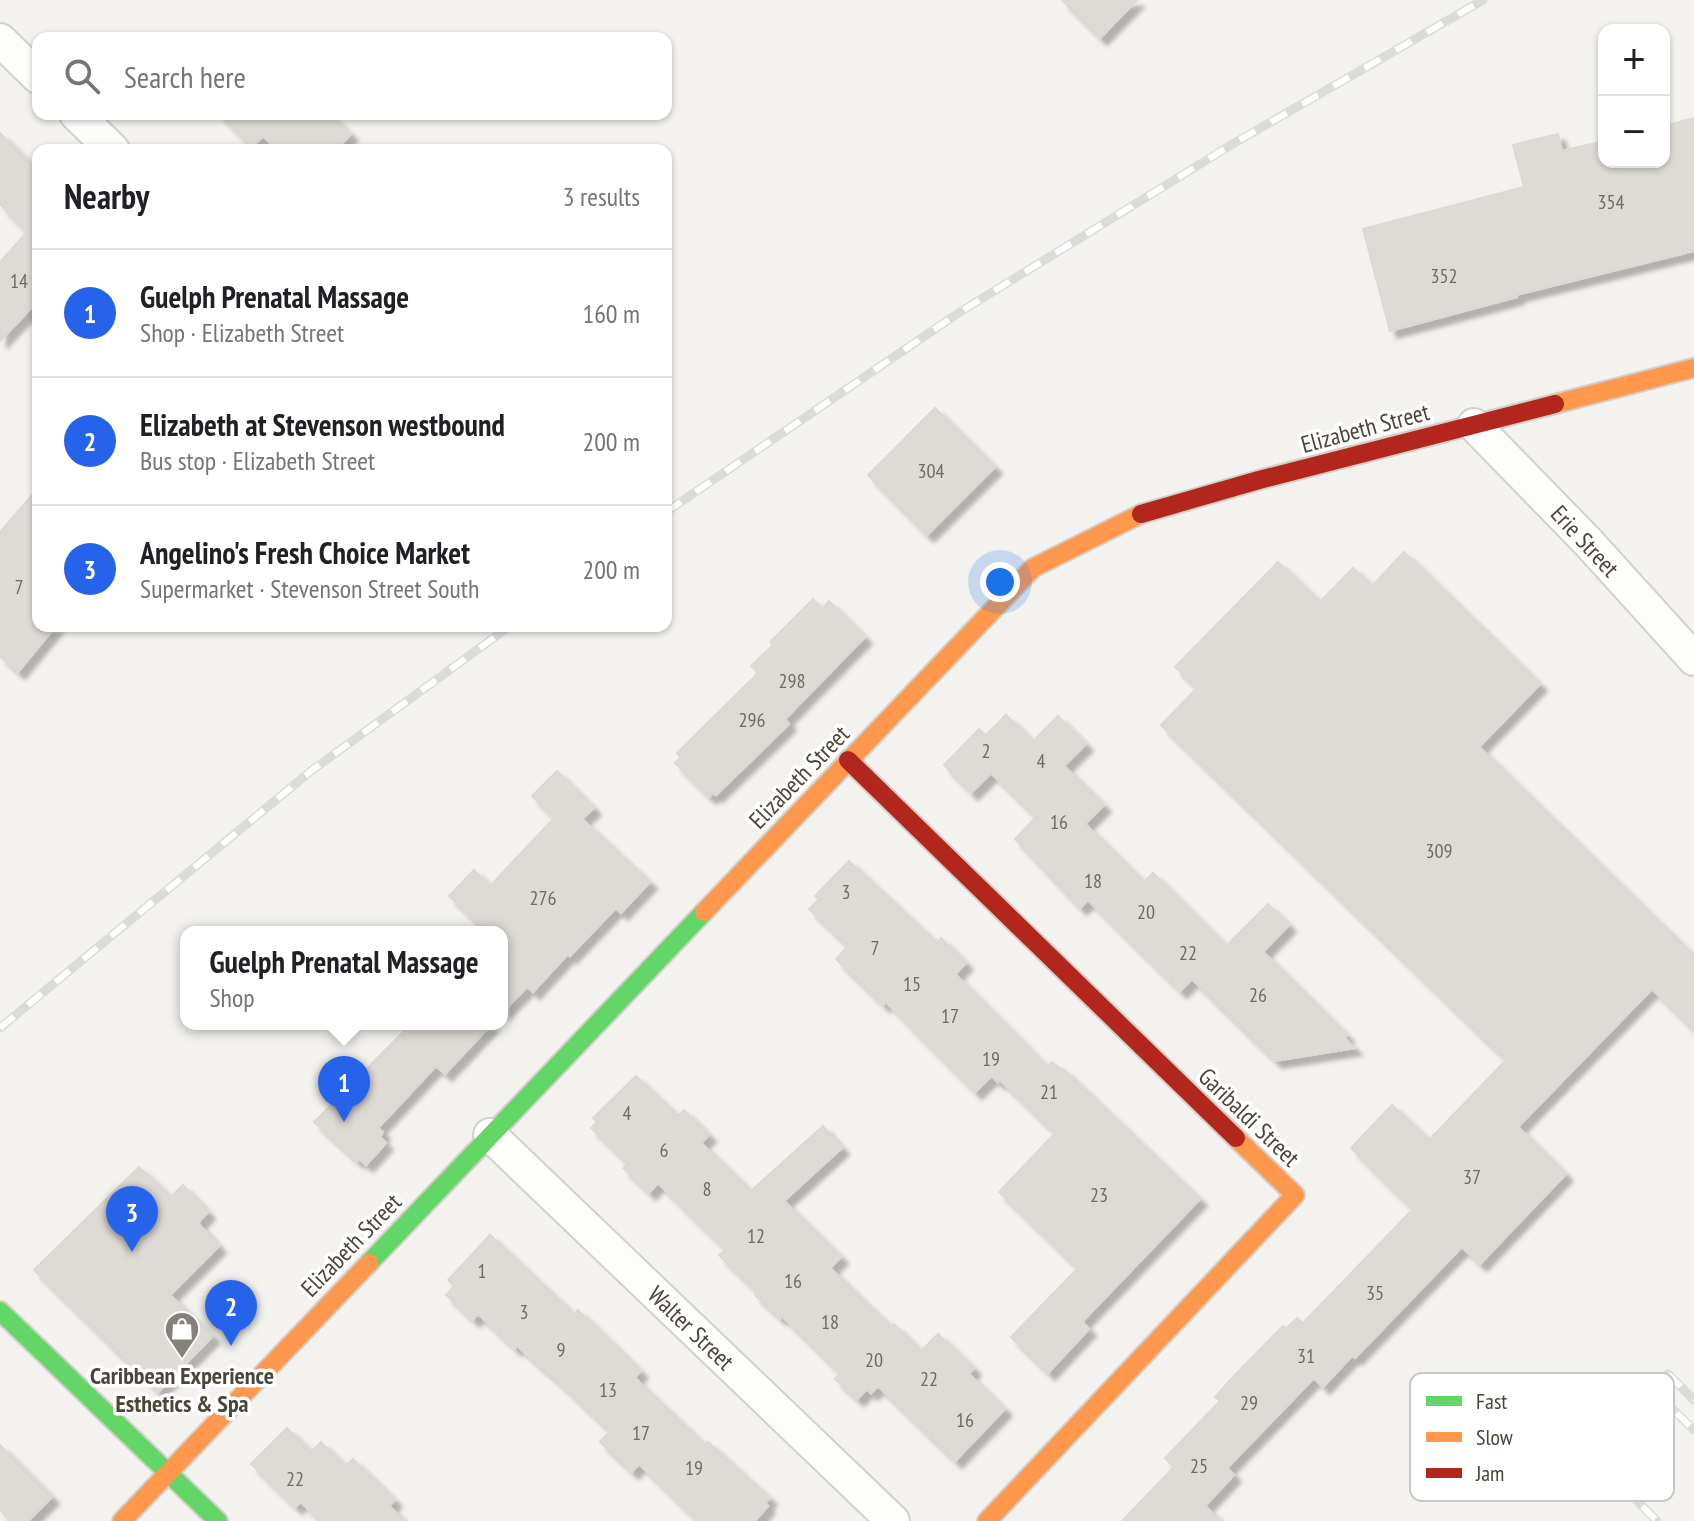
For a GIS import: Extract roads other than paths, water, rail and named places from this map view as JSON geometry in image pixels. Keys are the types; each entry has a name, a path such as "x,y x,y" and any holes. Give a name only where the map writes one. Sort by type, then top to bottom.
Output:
{"main road":[{"name":"Elizabeth Street","path":"122,1521 1033,568 1135,516 1259,480 1694,368"},
{"name":"Garibaldi Street","path":"848,760 1295,1195 987,1521"},
{"path":"0,1311 218,1521"}],"street":[{"path":"0,40 32,71"},
{"path":"82,120 107,144"},
{"name":"Erie Street","path":"1474,425 1588,542 1694,659"},
{"name":"Walter Street","path":"490,1135 893,1521"}],"railway":[{"path":"672,508 960,312 1231,145 1483,0"},
{"path":"0,1028 311,771 502,632"},
{"path":"1674,1380 1694,1400"},
{"path":"1674,1410 1694,1430"},
{"path":"1637,1501 1657,1521"}],"place":[{"name":"Guelph Prenatal Massage","path":"344,1122"},
{"name":"Angelino's Fresh Choice Market","path":"132,1252"},
{"name":"Elizabeth at Stevenson westbound","path":"231,1346"},
{"name":"Caribbean Experience Esthetics & Spa","path":"182,1360"}]}
